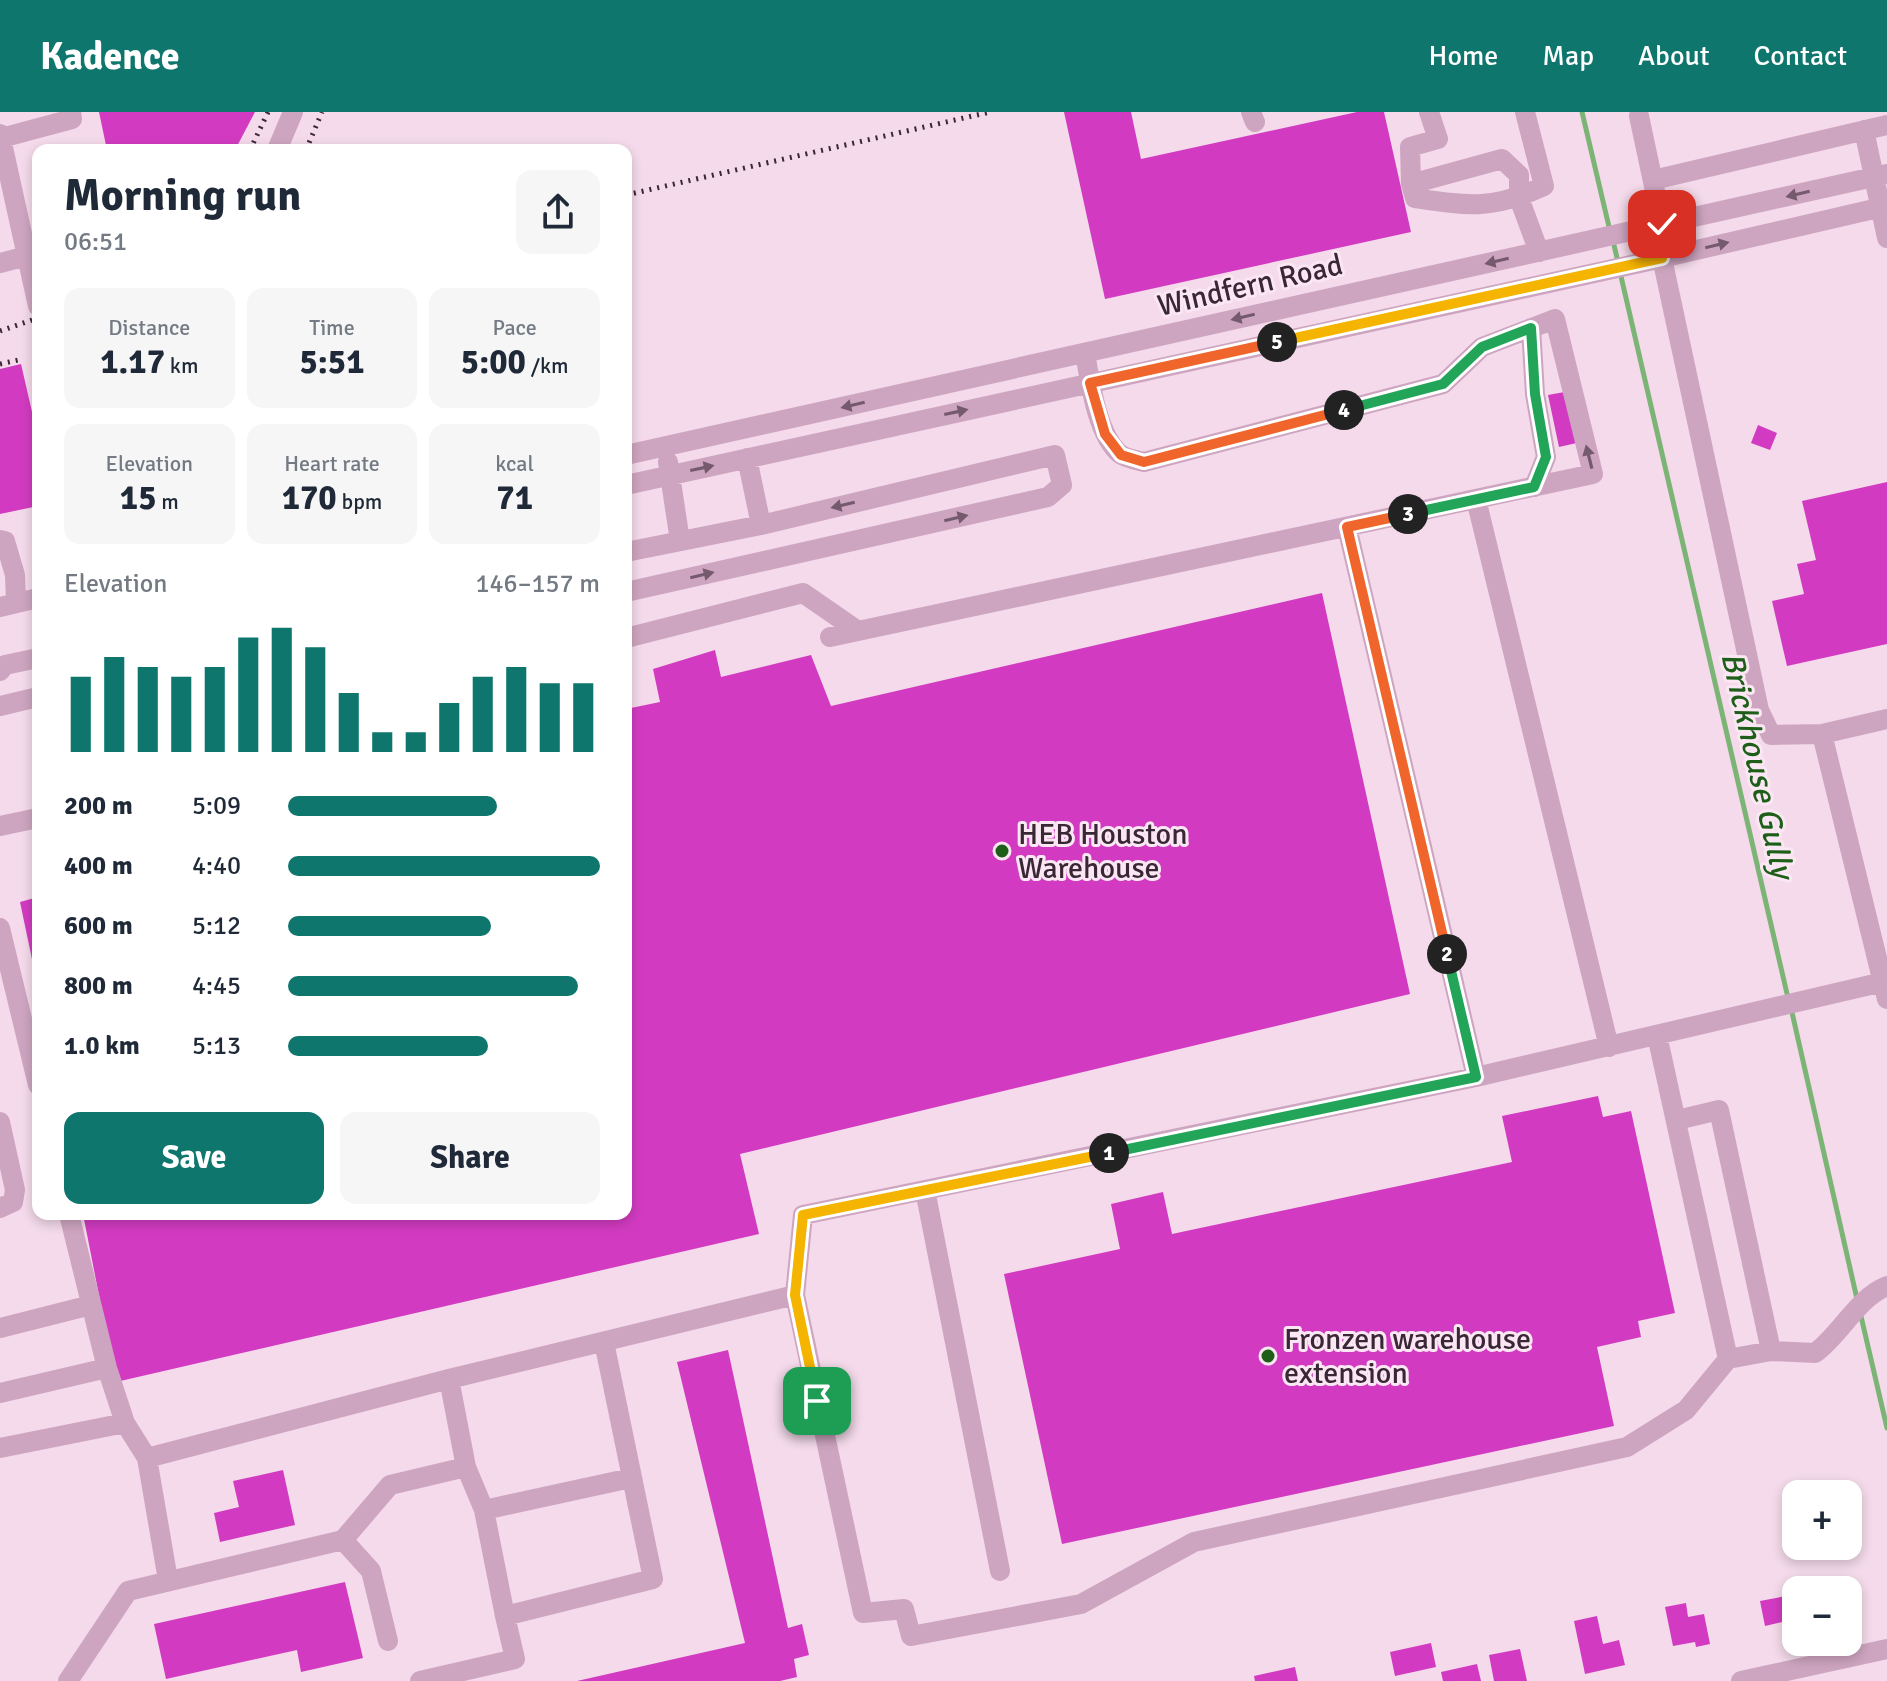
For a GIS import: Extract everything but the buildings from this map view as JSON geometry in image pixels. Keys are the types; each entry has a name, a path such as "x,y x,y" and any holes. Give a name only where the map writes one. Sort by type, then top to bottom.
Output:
{"street":[{"path":"0,263 32,254 0,136 72,119 71,112"},
{"path":"280,144 293,112"},
{"path":"1429,112 1438,139 1410,147 1411,184 1415,198 1474,206 1519,198 1544,186 1525,112"},
{"path":"1639,116 1662,224 1662,258 1759,710 1771,735 1822,734 1887,719"},
{"path":"1653,180 1887,125"},
{"path":"1864,130 1880,175 1887,238"},
{"path":"1411,184 1502,159 1519,175 1519,198 1539,252"},
{"name":"Windfern Road","path":"632,454 1880,175"},
{"name":"Windfern Road","path":"632,484 1884,207"},
{"path":"830,637 1593,474 1555,319 1482,347 1443,384 1144,462 1121,455 1105,434 1085,353"},
{"path":"1531,328 1535,394 1546,457 1534,487"},
{"path":"665,447 680,541"},
{"path":"632,551 761,525 1055,455 1062,485 1048,497 632,591"},
{"path":"747,458 761,525"},
{"path":"1476,499 1609,1047"},
{"path":"1347,527 1476,1077"},
{"path":"0,540 5,541 15,575 8,605 32,599"},
{"path":"632,636 803,593 858,631"},
{"path":"0,671 5,665 32,659"},
{"path":"1,701 32,698"},
{"path":"1822,734 1885,991 1816,998 1476,1077 803,1215 795,1295 863,1613 904,1609 911,1636 1081,1604 1194,1542 1627,1447 1686,1410 1728,1359 1771,1351 1815,1353 1879,1290"},
{"path":"0,826 32,819"},
{"path":"0,928 32,1060"},
{"path":"1657,1035 1728,1359"},
{"path":"1677,1120 1719,1110 1771,1351"},
{"path":"0,1122 15,1190 13,1202 0,1208"},
{"path":"925,1190 1000,1571"},
{"path":"70,1220 107,1368 125,1423 147,1458 168,1580"},
{"path":"147,1458 449,1379 795,1295"},
{"path":"0,1328 91,1305"},
{"path":"505,1616 653,1579 604,1342"},
{"path":"0,1393 107,1368"},
{"path":"420,1681 515,1659 484,1510 466,1467 449,1379"},
{"path":"0,1448 125,1423"},
{"path":"68,1681 128,1591 343,1540 390,1485 466,1467"},
{"path":"484,1510 631,1478"},
{"path":"343,1540 371,1571 388,1641"},
{"path":"1741,1681 1887,1649"}],"waterway":[{"name":"Brickhouse Gully","path":"1582,112 1610,231"},
{"name":"Brickhouse Gully","path":"1613,241 1618,262"},
{"name":"Brickhouse Gully","path":"1620,272 1788,998"},
{"name":"Brickhouse Gully","path":"1791,1008 1857,1299"},
{"name":"Brickhouse Gully","path":"1860,1312 1887,1428"}],"railway":[{"path":"253,144 268,112"},
{"path":"309,144 322,112"},
{"path":"632,194 990,112"},
{"path":"0,331 32,320"},
{"path":"0,364 23,359"}],"place":[{"name":"HEB Houston Warehouse","path":"1002,851"},
{"name":"Fronzen warehouse extension","path":"1268,1356"}],"route":[{"path":"817,1401 795,1295 803,1215 1476,1077 1347,527 1534,487 1546,457 1535,394 1531,328 1482,347 1443,384 1144,462 1121,455 1105,434 1090,383 1662,258 1662,224"}]}
